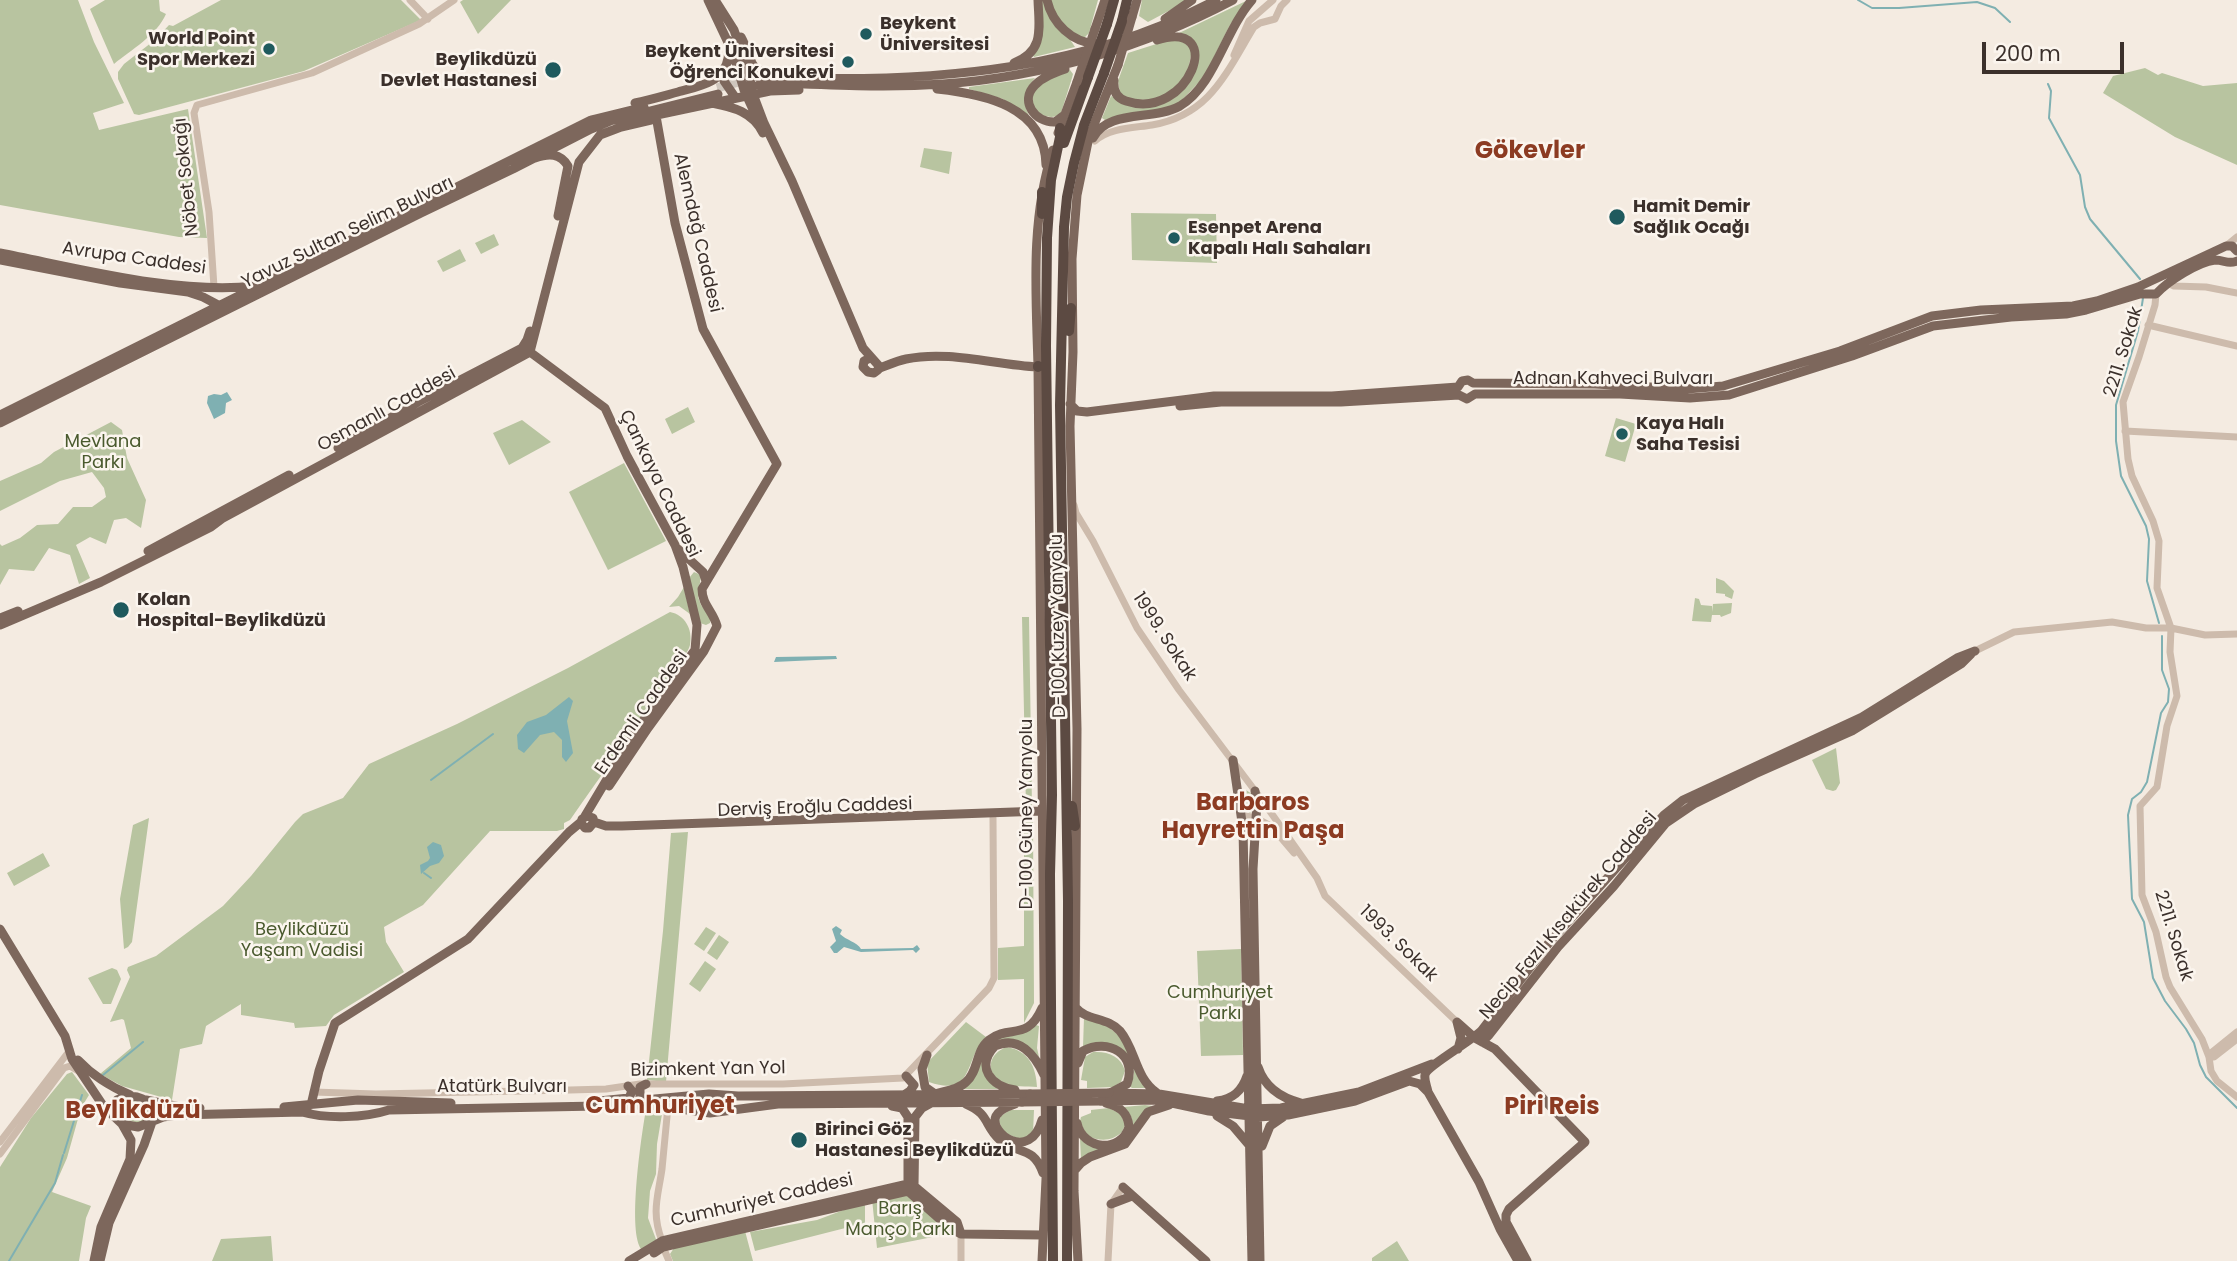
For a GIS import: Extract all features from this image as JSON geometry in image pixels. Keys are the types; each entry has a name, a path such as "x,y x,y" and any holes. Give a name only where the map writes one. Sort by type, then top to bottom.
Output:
{"highway":[{"path":"1046,192 1114,0"},
{"path":"1067,1261 1069,996 1061,439 1066,206 1081,135 1127,19 1128,0"},
{"path":"1053,1261 1046,192 1060,128"},
{"path":"1061,439 1071,308"},
{"path":"1065,681 1070,702 1075,826"},
{"path":"1043,865 1051,748"},
{"path":"1044,1261 1045,1178"},
{"path":"1074,1191 1076,1261"}],"main road":[{"path":"708,0 728,40 760,125 779,158"},
{"path":"718,0 748,50 752,64 762,72 906,74 913,82 986,97 1019,112 1028,120 1041,140 1045,154 1045,174"},
{"path":"990,70 1022,60 1036,46 1038,0"},
{"path":"1047,0 1056,20 1073,37 1085,43 1109,44"},
{"name":"D-100 Güney Yanyolu","path":"1044,1261 1042,1235 1045,1079 1036,367 1037,226 1046,192 1045,174 1105,0"},
{"name":"D-100 Kuzey Yanyolu","path":"1074,1191 1077,729 1070,426 1073,223 1087,149 1118,65 1127,19 1137,0"},
{"path":"1143,32 1192,0"},
{"path":"874,85 759,81 913,82 1040,62 1109,44 1216,0"},
{"path":"528,348 577,169 583,155 600,135 606,123 615,124 656,116 716,93 736,97 770,91 839,91 874,85 988,79 1078,61 1192,20 1233,0"},
{"path":"1087,149 1097,131 1107,123 1164,113 1189,99 1206,81 1233,26 1252,0"},
{"path":"734,30 750,77 750,95 760,111 863,348 872,362 918,357 1036,367"},
{"path":"1118,65 1115,92 1123,100 1140,103 1153,102 1171,95 1184,84 1193,71 1195,54 1185,39 1171,37 1133,43"},
{"path":"716,93 729,51 728,40"},
{"path":"1068,108 1057,121 1044,122 1031,111 1030,92 1043,78 1078,61"},
{"path":"724,70 724,81 736,97"},
{"path":"760,111 761,102 770,91"},
{"path":"716,93 760,125"},
{"name":"Yavuz Sultan Selim Bulvarı","path":"0,423 197,317 222,309 263,284 595,119 716,93"},
{"name":"Yavuz Sultan Selim Bulvarı","path":"0,415 123,358 535,158 577,135 606,123 716,93"},
{"path":"600,135 651,120 656,116"},
{"name":"Alemdağ Caddesi","path":"656,116 675,223 704,328 777,464 706,581"},
{"path":"528,348 568,168 566,162 557,155 548,154 535,158"},
{"path":"2152,288 2191,261 2223,248 2232,246 2237,250"},
{"path":"2222,261 2220,256 2223,248"},
{"name":"Avrupa Caddesi","path":"0,253 128,278 236,288 263,284"},
{"name":"Avrupa Caddesi","path":"0,260 194,294 222,309"},
{"path":"2152,288 2215,260 2227,264 2236,261"},
{"path":"214,287 222,309"},
{"name":"Adnan Kahveci Bulvarı","path":"1070,404 1077,411 1087,412 1221,399 1341,399 1458,391 1467,399 1475,394 1723,386 1820,358 1932,316 2073,306 2152,288"},
{"path":"194,294 199,305 197,317"},
{"name":"Osmanlı Caddesi","path":"0,625 101,582 528,348"},
{"name":"Çankaya Caddesi","path":"528,348 605,408 627,456 675,545 697,625"},
{"name":"Adnan Kahveci Bulvarı","path":"1458,391 1465,380 1474,383 1610,389"},
{"path":"1474,383 1475,394"},
{"name":"Adnan Kahveci Bulvarı","path":"1070,426 1082,418 1221,399"},
{"name":"Osmanlı Caddesi","path":"0,618 82,585 209,522"},
{"path":"675,545 706,576 702,589 703,602 715,618 717,626 704,629 697,625"},
{"path":"686,578 695,568 700,569"},
{"name":"Erdemli Caddesi","path":"588,822 637,729 695,650 697,625"},
{"name":"Erdemli Caddesi","path":"588,822 648,728 704,652 717,626"},
{"name":"Necip Fazıl Kısakürek Caddesi","path":"1478,1040 1489,1035 1558,947 1614,886 1664,815 1683,800 1802,748 1862,717 1957,658 1975,651"},
{"path":"1233,760 1241,815 1248,1071 1259,1162 1260,1261"},
{"path":"1252,1261 1250,1147 1255,1061 1253,869 1256,818 1253,788"},
{"name":"Derviş Eroğlu Caddesi","path":"588,822 596,832 717,824 1042,814"},
{"path":"312,1105 313,1093 335,1023 468,939 562,840 588,822"},
{"name":"Necip Fazıl Kısakürek Caddesi","path":"1478,1040 1548,944 1653,831"},
{"path":"0,929 61,1038 90,1072 110,1087 146,1100 153,1109 152,1122 144,1146 109,1223 100,1261"},
{"path":"0,936 38,994"},
{"path":"1548,944 1558,947"},
{"path":"910,1186 915,1117 934,1098 965,1084 987,1042 998,1035 1027,1028 1037,1020 1044,1003"},
{"path":"1076,1008 1083,1014 1110,1023 1118,1029 1126,1040 1146,1084 1159,1094"},
{"path":"1457,1022 1478,1040 1494,1049 1585,1142 1509,1209 1506,1215 1506,1222 1527,1261"},
{"path":"1457,1022 1461,1038 1457,1050"},
{"path":"1428,1092 1425,1074 1427,1069 1478,1040"},
{"path":"1030,1094 1005,1088 988,1075 986,1065 992,1048 1005,1042 1021,1046 1034,1058 1045,1079"},
{"path":"68,1046 72,1059 104,1107 119,1121 138,1127 152,1122"},
{"path":"1075,1075 1081,1054 1089,1048 1102,1046 1120,1052 1128,1062 1130,1075 1127,1084 1109,1093"},
{"path":"927,1055 923,1063 923,1084 934,1098 961,1102 1150,1100 1253,1114 1287,1115"},
{"path":"1255,1061 1263,1079 1272,1089 1289,1100 1303,1103"},
{"path":"1253,1114 1359,1092 1436,1063"},
{"path":"1209,1107 1236,1094 1244,1084 1248,1071"},
{"path":"902,1095 914,1085 906,1076"},
{"path":"1259,1162 1263,1141 1269,1128 1278,1119 1355,1101 1409,1081 1420,1084 1428,1092 1518,1261"},
{"path":"646,1084 640,1087 638,1093 640,1097 650,1100"},
{"path":"599,1101 629,1098 632,1091 628,1086"},
{"name":"Atatürk Bulvarı","path":"152,1122 167,1116 202,1114 302,1112 313,1115 363,1116 388,1106 650,1100 715,1094 902,1095 934,1098"},
{"path":"858,1102 1030,1094 1159,1094 1209,1107 1244,1137 1250,1147"},
{"path":"94,1261 101,1227 131,1153 131,1140 114,1107 117,1100 130,1095"},
{"path":"733,1110 719,1109 715,1100 738,1096"},
{"path":"670,1107 696,1110 704,1104 699,1098 677,1097"},
{"name":"Atatürk Bulvarı","path":"146,1100 188,1108 312,1105 358,1100 388,1106 670,1107 698,1113 778,1104 858,1102"},
{"path":"1074,1111 1080,1132 1088,1141 1102,1145 1116,1142 1126,1135 1128,1119 1119,1107 1101,1101"},
{"path":"342,1102 351,1102 354,1105 354,1111 345,1115"},
{"path":"858,1102 897,1106 905,1112 908,1123 910,1186"},
{"path":"961,1102 982,1112 995,1135 1003,1142 1031,1153 1040,1164 1045,1178"},
{"path":"1022,1102 996,1115 997,1128 1010,1140 1020,1142 1034,1138 1045,1112"},
{"path":"1074,1171 1090,1157 1125,1144 1151,1110 1173,1103"},
{"path":"910,1186 957,1222 961,1234 1042,1235"},
{"name":"Cumhuriyet Caddesi","path":"629,1261 663,1244 910,1186"},
{"path":"1123,1187 1206,1261"},
{"path":"1111,1204 1132,1196"},
{"path":"1490,1207 1495,1212 1509,1209"},
{"name":"Cumhuriyet Caddesi","path":"640,1261 663,1244"}],"street":[{"path":"410,0 428,19 454,0"},
{"path":"1087,149 1106,133 1168,122 1186,115 1221,83 1254,27 1275,19 1287,0"},
{"path":"1232,62 1251,19 1268,3"},
{"path":"1268,3 1279,9"},
{"path":"1268,3 1263,13 1269,20"},
{"name":"Nöbet Sokağı","path":"214,287 209,212 195,124 194,113 197,105 312,73 382,43 428,19"},
{"path":"2223,248 2237,237"},
{"path":"2168,283 2174,286 2206,287 2237,293"},
{"name":"2211. Sokak","path":"2152,288 2155,305 2123,402 2132,477 2153,521 2159,541 2157,589 2171,628 2170,652 2177,696 2167,726 2157,788 2144,800 2139,812 2140,881 2170,987 2195,1026 2217,1081 2237,1097"},
{"path":"2148,325 2237,346"},
{"path":"2125,431 2237,437"},
{"name":"1999. Sokak","path":"1072,494 1076,513 1137,628 1179,690 1253,788"},
{"name":"Necip Fazıl Kısakürek Caddesi","path":"1975,651 2014,632 2112,622 2146,628 2171,628 2205,635 2237,634"},
{"path":"1237,790 1243,786 1253,788"},
{"name":"1993. Sokak","path":"1253,788 1321,886 1325,896 1457,1022"},
{"name":"1993. Sokak","path":"1241,815 1256,818 1276,829 1311,878 1321,886"},
{"path":"906,1076 989,988 994,978 993,816"},
{"path":"1255,837 1258,830 1268,824"},
{"path":"2209,1057 2237,1032"},
{"path":"2209,1057 2214,1057 2237,1039"},
{"path":"0,1142 68,1046"},
{"path":"0,1154 64,1068 75,1068 83,1075"},
{"name":"Bizimkent Yan Yol","path":"313,1093 606,1090 646,1084 849,1082 894,1080 906,1076"},
{"path":"669,1261 657,1226 656,1202 670,1107"},
{"path":"1108,1261 1111,1204 1123,1187"},
{"path":"961,1234 961,1261"}],"green space":[{"path":"0,0 78,0 94,42 124,103 93,113 99,130 188,109 207,238 179,237 0,205"},
{"path":"105,0 159,0 160,11 166,14 150,35 114,64 90,9"},
{"name":"World Point Spor Merkezi","path":"221,0 401,0 421,20 304,71 139,115 134,114 118,79 118,72 124,64 169,25 173,26"},
{"path":"511,0 478,34 460,2"},
{"path":"1040,0 1044,0 1075,47 1034,57 1032,54"},
{"path":"1050,0 1098,0 1089,33 1083,39 1066,27"},
{"path":"1142,0 1189,0 1148,22 1139,16"},
{"path":"1248,0 1231,23 1204,77 1181,101 1170,107 1105,120 1102,118 1111,96 1130,105 1186,87 1197,68 1198,55 1191,40 1179,33"},
{"path":"1172,39 1183,41 1192,50 1187,76 1160,97 1136,99 1120,94 1118,81 1128,53"},
{"path":"2145,68 2158,75 2162,73 2203,86 2237,83 2237,165 2175,137 2103,93 2113,76"},
{"path":"1070,70 1073,74 1061,113 1051,117 1034,111 1032,97 1036,88"},
{"path":"1035,78 1025,96 1029,116 1003,99 969,89 969,87"},
{"path":"924,148 952,152 949,174 920,167"},
{"name":"Esenpet Arena Kapalı Halı Sahaları","path":"1131,213 1216,214 1217,263 1132,260"},
{"path":"494,234 499,245 481,254 475,243"},
{"path":"460,249 466,261 443,272 437,261"},
{"path":"688,407 695,422 672,434 665,419"},
{"name":"Kaya Halı Saha Tesisi","path":"1616,418 1636,424 1625,462 1605,456"},
{"path":"522,420 551,442 509,465 493,433"},
{"name":"Mevlana Parkı","path":"111,422 122,430 127,458 146,500 141,528 126,518 114,520 106,544 90,537 76,545 90,578 79,584 70,555 49,548 34,571 9,569 0,585 0,544 2,546 20,538 37,525 58,524 73,507 92,507 106,497 104,488 92,472 60,481 0,511 0,481 41,463 54,452"},
{"path":"624,463 666,541 608,570 569,492"},
{"path":"694,572 701,575 698,597 711,618 706,625 700,623 689,578"},
{"path":"1716,578 1724,581 1734,591 1732,599 1725,594 1716,593"},
{"path":"684,587 690,614 679,606 669,607"},
{"path":"1695,598 1699,599 1701,605 1712,606 1712,612 1713,604 1732,603 1731,613 1721,617 1712,615 1711,622 1692,621"},
{"name":"Beylikdüzü Yaşam Vadisi","path":"670,612 680,616 687,624 691,639 689,648 570,820 564,823 564,829 490,831 423,905 384,927 386,942 404,972 334,1015 326,1026 295,1028 294,1023 241,1015 241,1004 206,1026 202,1044 180,1049 172,1100 122,1086 100,1074 131,1048 124,1020 110,1022 130,977 128,967 156,956 223,906 303,814 343,798 369,764 457,724 568,668"},
{"path":"1022,617 1029,617 1032,807 1026,808"},
{"path":"1836,748 1840,783 1833,791 1826,789 1812,760"},
{"path":"1246,790 1252,794 1253,810 1250,813 1243,809 1242,793"},
{"path":"149,818 132,942 124,949 120,899 133,825"},
{"path":"1024,822 1033,822 1034,1003 1024,1023 1024,979 998,980 998,948 1024,946"},
{"path":"688,832 666,1082 647,1080 671,833"},
{"path":"43,853 50,866 14,886 7,873"},
{"path":"706,927 716,933 704,951 694,944"},
{"path":"719,935 729,942 717,960 707,953"},
{"name":"Cumhuriyet Parkı","path":"1241,949 1243,1055 1201,1056 1197,951"},
{"path":"705,961 716,969 700,992 689,984"},
{"path":"112,968 117,970 121,979 111,1004 103,1004 88,978"},
{"path":"1084,1017 1098,1022 1118,1035 1130,1052 1146,1088 1129,1086 1134,1069 1126,1054 1083,1047"},
{"path":"966,1022 986,1037 967,1073 954,1085 944,1086 929,1082 927,1063"},
{"path":"1039,1026 1039,1057 1019,1042 1002,1040 985,1055 997,1089 961,1089 982,1051 992,1041"},
{"path":"1007,1047 1021,1052 1030,1061 1037,1087 1008,1085 993,1074 992,1059"},
{"path":"1093,1052 1104,1052 1117,1058 1125,1071 1121,1082 1113,1087 1087,1088 1087,1081 1081,1080 1085,1057"},
{"path":"72,1072 89,1095 81,1108 67,1158 52,1192 91,1206 86,1218 79,1261 0,1261 0,1167 31,1118 67,1074"},
{"path":"134,1100 144,1104 149,1111 149,1118 140,1123 130,1121 118,1113 117,1106 120,1101"},
{"path":"1152,1106 1128,1139 1081,1159 1080,1139 1102,1147 1122,1141 1133,1127 1131,1117 1124,1107"},
{"path":"1109,1108 1121,1114 1125,1125 1122,1132 1105,1140 1087,1136 1080,1121 1081,1117 1091,1113 1091,1110"},
{"path":"1010,1110 1034,1110 1033,1133 1030,1137 1019,1139 1003,1132 999,1121 1001,1116"},
{"path":"662,1114 648,1218 657,1242 642,1250 638,1241 635,1207 643,1127 645,1115"},
{"name":"Barış Manço Parkı","path":"908,1192 949,1230 948,1234 877,1248 872,1199"},
{"path":"865,1202 865,1223 755,1251 750,1232 817,1220"},
{"path":"745,1231 753,1261 673,1261 670,1254 674,1248"},
{"path":"271,1236 273,1261 212,1261 221,1239"},
{"path":"1397,1241 1409,1261 1372,1261 1372,1258"}],"water":[{"path":"227,392 232,400 226,403 225,413 214,419 207,403 208,396"},
{"path":"836,656 837,659 774,662 776,657"},
{"path":"569,697 573,701 567,721 573,753 566,762 562,757 562,740 554,732 540,735 524,753 518,749 517,735 527,722 546,715"},
{"path":"433,842 441,845 444,856 439,863 430,866 421,874 420,865 430,858 427,847"},
{"path":"836,926 842,930 840,934 861,949 913,948 917,945 920,949 916,953 913,950 861,952 844,947 834,953 830,947 836,941 832,929"}],"waterway":[{"path":"1858,0 1872,8 1977,2 1995,8 2010,22"},
{"path":"2048,84 2051,91 2049,118 2080,175 2085,207 2090,219 2140,279"},
{"path":"2143,298 2138,331 2116,405 2116,441 2121,476 2146,526 2149,539 2147,581 2159,623"},
{"path":"2162,636 2162,670 2169,689 2168,702 2161,713 2147,782 2141,792 2132,799 2128,815 2132,899 2144,922 2153,978 2165,1001 2194,1043 2206,1077 2237,1108"},
{"path":"431,780 493,734"},
{"path":"424,873 431,878"},
{"path":"103,1075 143,1042"},
{"path":"64,1153 82,1095"},
{"path":"9,1261 55,1183 63,1155"}],"tunnel":[{"path":"717,88 746,80"}],"place":[{"name":"Beykent Üniversitesi","path":"866,34"},
{"name":"World Point Spor Merkezi","path":"269,49"},
{"name":"Beykent Üniversitesi Öğrenci Konukevi","path":"848,62"},
{"name":"Beylikdüzü Devlet Hastanesi","path":"553,70"},
{"name":"Hamit Demir Sağlık Ocağı","path":"1617,217"},
{"name":"Esenpet Arena Kapalı Halı Sahaları","path":"1174,238"},
{"name":"Kaya Halı Saha Tesisi","path":"1622,434"},
{"name":"Kolan Hospital-Beylikdüzü","path":"121,610"},
{"name":"Birinci Göz Hastanesi Beylikdüzü","path":"799,1140"}],"district":[{"name":"Gökevler","path":"1530,152"},
{"name":"Barbaros Hayrettin Paşa","path":"1253,818"},
{"name":"Cumhuriyet","path":"660,1107"},
{"name":"Piri Reis","path":"1552,1108"},
{"name":"Beylikdüzü","path":"133,1112"}]}
